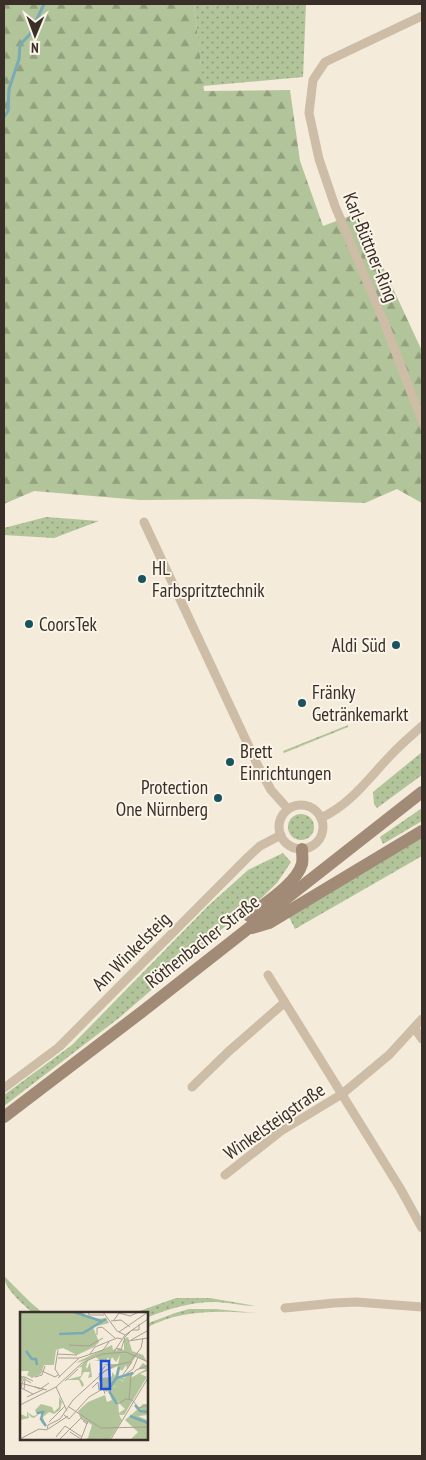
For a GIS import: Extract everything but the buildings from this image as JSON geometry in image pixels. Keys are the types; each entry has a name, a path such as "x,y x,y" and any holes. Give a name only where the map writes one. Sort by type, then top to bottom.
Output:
{"main road":[{"name":"Röthenbacher Straße","path":"4,1117 422,792"},
{"path":"245,930 269,923 422,831"},
{"path":"245,930 249,916 295,877 302,866 302,849"}],"street":[{"name":"Karl-Büttner-Ring","path":"422,16 326,62 313,80 309,113 319,159 335,206 384,322 422,421"},
{"path":"144,522 258,766 271,790 288,809"},
{"path":"321,818 333,812 357,794 390,756 422,726"},
{"path":"302,805 309,807 321,818 322,831 320,838 315,844 302,849 288,845 281,835 280,820 288,809 302,805"},
{"name":"Am Winkelsteig","path":"4,1088 59,1047 248,856 260,846 281,835"},
{"name":"Winkelsteigstraße","path":"268,975 422,1228"},
{"path":"192,1087 284,1002"},
{"path":"342,1094 389,1056 422,1019"},
{"path":"415,1028 422,1039"},
{"name":"Winkelsteigstraße","path":"225,1174 281,1131 342,1094"},
{"path":"285,1308 349,1302 422,1307"}],"green space":[{"path":"4,4 194,4 204,91 290,90 300,161 323,226 358,213 422,351 422,503 397,489 365,503 252,499 140,500 34,491 4,504"},
{"path":"194,4 306,4 303,77 203,86"},
{"path":"46,517 99,521 54,538 4,535 4,528"},
{"path":"348,725 348,727 284,753 283,751"},
{"path":"422,752 422,775 377,808 374,804 373,792"},
{"path":"422,808 422,821 383,844 380,837"},
{"path":"301,814 310,818 314,827 310,836 301,840 292,836 288,827 292,818"},
{"path":"422,835 422,856 295,929 288,915"},
{"path":"283,853 291,862 277,883 248,911 223,928 119,1018 4,1106 4,1095 72,1045 208,906 248,870"},
{"path":"4,1276 42,1312 32,1312 11,1292"},
{"path":"176,1298 210,1298 256,1306 205,1302 179,1307 148,1317 148,1312 137,1312"},
{"path":"189,1309 215,1309 256,1313 214,1312 186,1314 148,1327 148,1323"}],"waterway":[{"path":"4,117 8,111 9,89 19,59 20,45 30,34 44,4"}],"place":[{"name":"HL Farbspritztechnik","path":"142,579"},
{"name":"CoorsTek","path":"29,624"},
{"name":"Aldi Süd","path":"396,645"},
{"name":"Fränky Getränkemarkt","path":"302,703"},
{"name":"Brett Einrichtungen","path":"230,762"},
{"name":"Protection One Nürnberg","path":"218,798"}]}
